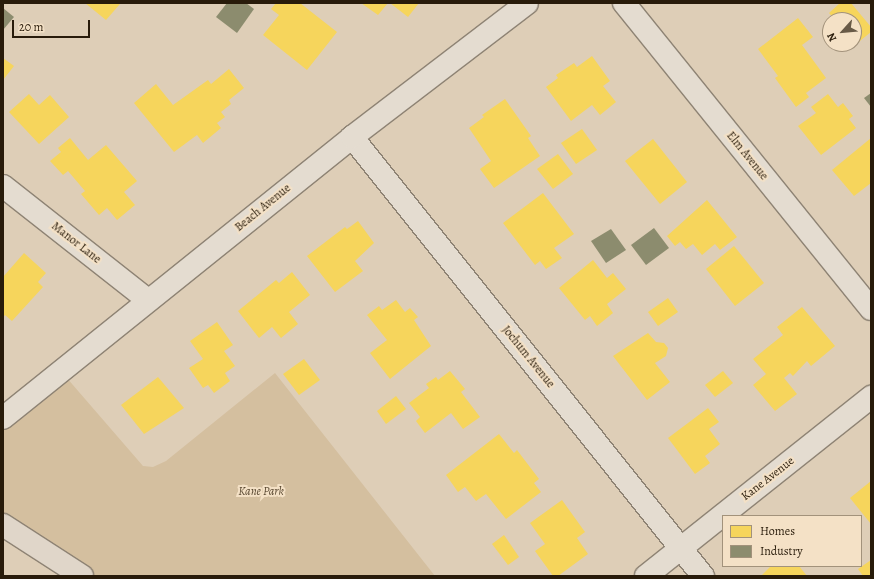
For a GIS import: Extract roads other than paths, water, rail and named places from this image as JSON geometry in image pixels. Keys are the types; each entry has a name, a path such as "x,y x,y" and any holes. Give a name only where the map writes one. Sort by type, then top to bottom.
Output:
{"main road":[{"path":"3,525 82,576"}],"street":[{"name":"Beach Avenue","path":"3,418 352,137 527,3"},
{"name":"Elm Avenue","path":"624,3 871,309"},
{"name":"Jochum Avenue","path":"352,137 703,576"},
{"name":"Manor Lane","path":"3,186 148,300"},
{"name":"Kane Avenue","path":"723,515 871,397"},
{"name":"Kane Avenue","path":"646,576 722,515"}],"park label":[{"name":"Kane Park","path":"261,492"}]}
